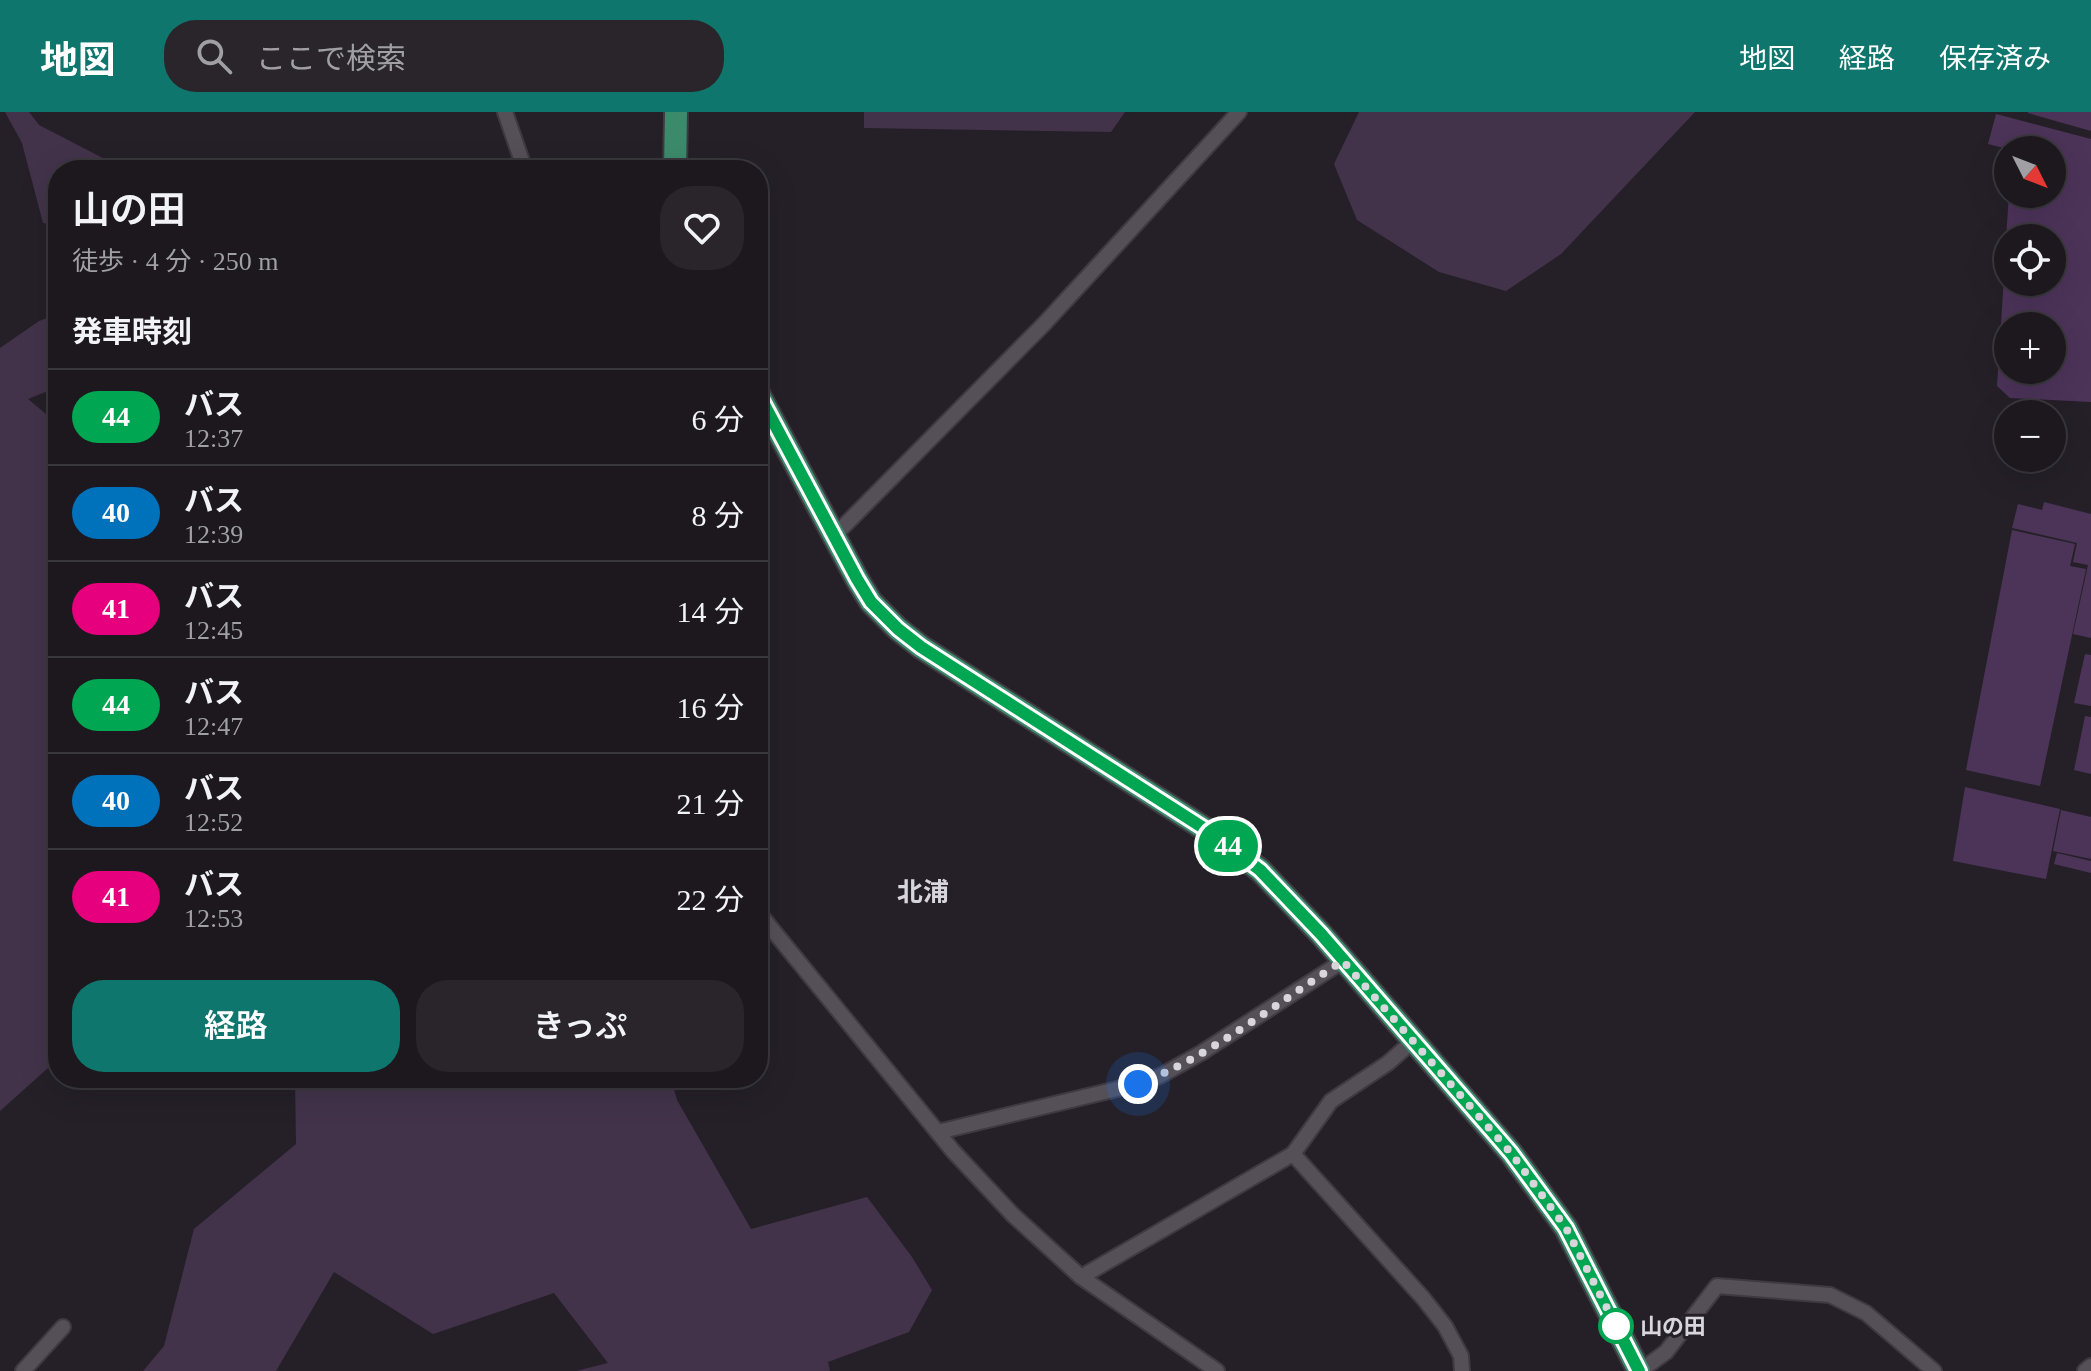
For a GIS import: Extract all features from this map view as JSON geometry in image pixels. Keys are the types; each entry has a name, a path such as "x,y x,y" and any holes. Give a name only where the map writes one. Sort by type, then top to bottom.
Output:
{"main road":[{"path":"675,160 676,112"},
{"path":"768,411 871,602 898,629 955,671 1202,827 1260,870 1321,934 1511,1153 1566,1228 1640,1371"}],"street":[{"path":"505,112 522,160"},
{"path":"835,535 1055,313 1239,112"},
{"path":"768,925 861,1042 953,1151 1013,1215 1081,1277 1217,1371"},
{"path":"938,1132 1160,1076 1343,961"},
{"path":"1081,1277 1293,1154 1331,1101 1388,1063 1413,1041"},
{"path":"1293,1154 1437,1317 1461,1356 1462,1371"},
{"path":"1640,1371 1666,1352 1717,1286 1830,1295 1866,1313 1934,1371"},
{"path":"23,1371 63,1327"},
{"path":"2085,1371 2091,1366"}],"shaded area":[{"path":"5,112 29,112 39,125 107,160 48,160 48,224 43,223 22,143"},
{"path":"864,112 1125,112 1111,132 864,128"},
{"path":"1359,112 1695,112 1561,254 1506,291 1439,272 1357,220 1334,164"},
{"path":"48,318 48,391 28,399 48,416 48,1068 0,1111 0,348"},
{"path":"295,1088 674,1088 677,1100 751,1229 867,1197 912,1257 932,1290 909,1332 828,1362 830,1371 576,1371 608,1363 554,1293 433,1334 334,1272 276,1371 143,1371 164,1346 194,1229 296,1144"}],"building":[{"path":"2091,112 2091,131 2028,113"},
{"path":"1996,114 2091,139 2091,402 2010,398 1997,386 2066,384 2066,312 2002,312 2003,296 2066,296 2066,224 2007,224 2008,208 2066,208 2066,136 1994,136 1994,146 1988,144"},
{"path":"2044,502 2091,514 2091,638 2073,634 2088,565 2073,562 2077,543 2012,528 2018,504 2042,510"},
{"path":"2012,530 2075,544 2070,566 2086,569 2040,786 1966,770"},
{"path":"2085,654 2091,655 2091,706 2074,703"},
{"path":"2085,716 2091,717 2091,774 2074,770"},
{"path":"1965,787 2060,809 2046,879 1953,861"},
{"path":"2061,810 2091,817 2091,859 2053,851"},
{"path":"2057,853 2091,861 2091,873 2054,864"}],"bus line":[{"name":"44","path":"768,412 857,579 871,602 898,629 955,671 1202,827 1260,870 1321,934 1511,1153 1566,1228 1639,1371"}],"place":[{"name":"山の田","path":"1616,1326"}],"district":[{"name":"北浦","path":"923,892"}],"route":[{"path":"1138,1084 1160,1076 1201,1053 1343,961 1511,1153 1566,1228 1616,1326"}]}
